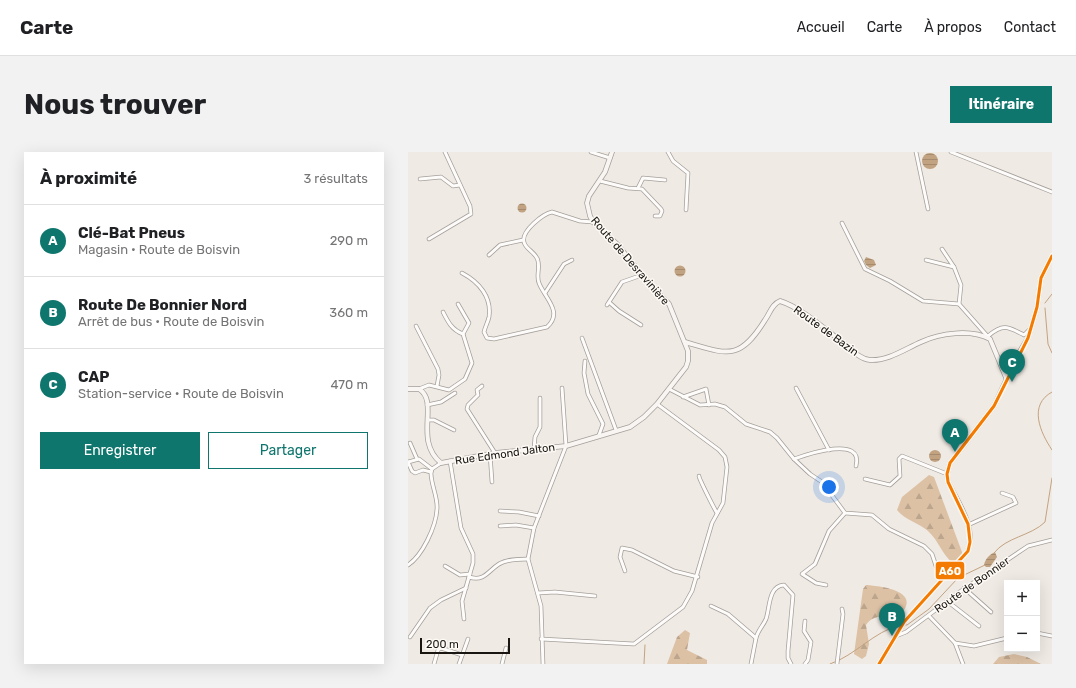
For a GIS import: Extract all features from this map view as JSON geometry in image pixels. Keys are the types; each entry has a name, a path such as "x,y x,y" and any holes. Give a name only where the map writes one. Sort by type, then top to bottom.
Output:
{"street":[{"path":"429,239 471,214 470,206 445,152"},
{"path":"591,152 599,153 610,158"},
{"name":"Route de Desravinière","path":"612,152 600,181 592,190 587,203 590,216 593,222 617,244 642,275 669,304 688,351"},
{"path":"668,152 674,161 688,172 686,210"},
{"path":"916,152 928,209"},
{"path":"951,152 1052,192"},
{"path":"420,179 441,177 453,186 460,185"},
{"path":"638,188 644,178 665,180"},
{"path":"600,181 628,188 642,188 661,209 660,216 654,216"},
{"path":"523,240 526,233 539,218 552,212 580,221 593,222"},
{"path":"842,223 865,269 890,280 923,301 959,304 989,337 1008,380"},
{"path":"489,255 500,245 523,240"},
{"path":"462,273 476,282 487,297 489,317 484,332 487,338 494,339 549,326 553,317 552,305 538,282 538,261 523,240"},
{"path":"942,250 954,267 961,285 959,304"},
{"path":"879,664 904,623 968,551 970,543 968,525 948,482 947,474 950,463 994,406 1008,380 1032,328 1037,307 1041,278 1052,256"},
{"path":"545,293 564,264 572,260"},
{"path":"926,260 954,267"},
{"path":"641,325 609,304 616,288 622,282 642,275"},
{"name":"Route de Bazin","path":"685,342 723,352 737,350 743,347 755,335 774,305 780,301 796,309 858,355 869,360 895,355 921,342 936,338 971,333 989,337"},
{"path":"458,304 469,323 463,334"},
{"path":"408,389 419,389 429,385 452,389 462,382 467,376 472,363 463,334 451,326 443,312"},
{"path":"416,326 438,368 439,375 437,386"},
{"path":"989,337 1001,327 1009,328 1025,335 1032,328"},
{"path":"582,338 616,430"},
{"path":"566,446 635,425 657,404 686,366 688,351 693,345"},
{"path":"585,361 584,373 588,394 603,424 599,436"},
{"path":"482,386 477,390 478,395 468,405 467,409 492,453 492,482"},
{"path":"544,664 541,639 541,606 528,559 534,528 566,446 562,388"},
{"path":"669,388 700,405 716,404 725,407 746,424 770,432 778,438 794,459 822,482 845,513 872,515 888,529 924,546 932,554 936,566 947,576"},
{"path":"796,388 829,450"},
{"path":"419,389 424,393 428,405 427,442 441,463"},
{"path":"683,397 706,389 709,405"},
{"path":"428,405 441,402 455,393"},
{"path":"534,448 535,437 540,427 540,398"},
{"path":"541,639 634,644 683,607 692,591 698,577 704,548 712,523 723,503 727,466 725,457 719,450 657,404"},
{"path":"428,420 436,420 454,430"},
{"path":"410,443 417,459"},
{"name":"Rue Edmond Jalton","path":"432,471 441,463 492,453 566,446"},
{"path":"794,459 829,450 847,448 853,451 857,457 856,466"},
{"path":"865,479 890,485 900,476 899,459 902,456 947,474"},
{"path":"408,565 421,554 437,510 432,471 423,461 417,459 408,462 412,471 415,473 423,470 432,471"},
{"path":"450,461 462,528 473,554 470,576 462,601 464,619"},
{"path":"699,476 699,481 707,492 718,514"},
{"path":"968,525 1016,503 1014,497 1002,493"},
{"path":"500,511 513,511 539,516"},
{"path":"826,585 816,583 802,574 816,564 829,531 845,513"},
{"path":"500,526 516,525 534,528"},
{"name":"Route de Bonnier","path":"896,636 906,632 964,588 1028,546 1052,540"},
{"path":"625,571 620,557 622,548 632,550 674,571 698,577"},
{"path":"445,566 460,575 470,576 475,579 485,577 500,564 510,560 528,559"},
{"path":"752,664 756,638 766,616 770,596 777,587 784,585 793,595 788,651 788,658 792,664"},
{"path":"410,637 430,608 440,600 466,588"},
{"path":"964,588 991,612"},
{"path":"538,593 555,592 594,596"},
{"path":"947,601 979,626"},
{"path":"711,606 728,614 756,638"},
{"path":"837,664 844,614 842,609"},
{"path":"929,616 955,643 963,664"},
{"path":"805,621 804,631 811,642 808,660 805,664"},
{"path":"1040,634 1052,636"},
{"path":"459,664 468,639"},
{"path":"955,643 974,646 1004,639"},
{"path":"434,664 440,648 462,655"},
{"path":"502,664 506,648"}],"green space":[{"path":"929,475 934,477 962,552 962,555 953,563 949,560 928,531 897,510 902,497"},
{"path":"866,585 891,589 904,596 907,601 905,608 899,616 877,617 869,621 866,625 869,644 866,656 862,659 854,654 863,589"},
{"path":"685,630 690,633 687,650 707,660 707,664 667,664 677,637"},
{"path":"1014,654 1027,657 1041,664 993,664 999,657"}],"shaded area":[{"path":"930,153 937,158 938,161 933,168 930,169 923,164 922,161 927,154"},
{"path":"522,203 527,208 522,213 517,208"},
{"path":"866,257 874,260 876,265 870,268 866,265 864,261"},
{"path":"678,266 682,266 684,267 684,275 678,276 675,273 675,269"},
{"path":"935,450 939,452 941,456 939,460 935,462 931,460 929,456 931,452"},
{"path":"995,552 997,557 990,567 986,567 984,565 987,559"}],"waterway":[{"path":"1045,303 1052,294"},
{"path":"1045,308 1048,344 1052,353"},
{"path":"1052,392 1045,397 1040,404 1038,411 1040,427 1052,450"},
{"path":"994,553 1005,543 1039,527 1045,522 1052,478"},
{"path":"904,625 907,625 929,609 958,578 985,565"},
{"path":"830,664 848,655 881,633 900,625"},
{"path":"644,664 645,645"}],"transit line":[{"name":"A60","path":"879,664 904,622 968,551 970,542 968,524 948,482 947,474 950,463 994,406 1028,338 1037,307 1041,278 1052,256"}],"place":[{"name":"CAP","path":"1012,382"},
{"name":"Clé-Bat Pneus","path":"955,452"},
{"name":"Route De Bonnier Nord","path":"892,636"}]}
